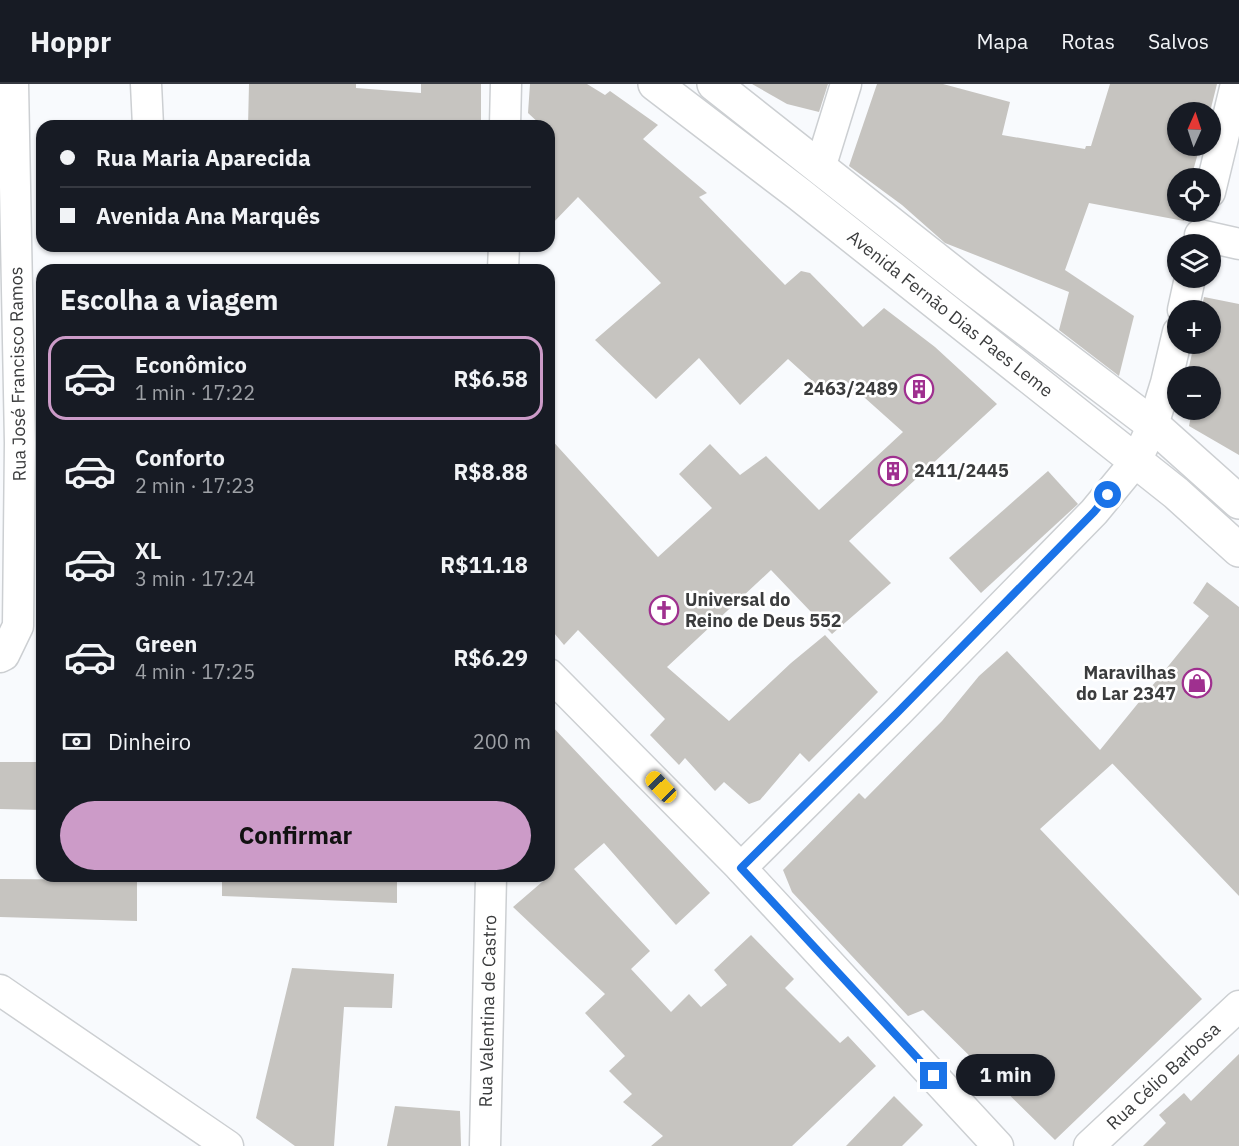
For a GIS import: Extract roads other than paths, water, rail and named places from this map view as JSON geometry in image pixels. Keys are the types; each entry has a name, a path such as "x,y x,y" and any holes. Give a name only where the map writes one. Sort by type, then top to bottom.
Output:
{"main road":[{"name":"Avenida Fernão Dias Paes Leme","path":"655,84 799,194 1136,461 1239,549"},
{"name":"Avenida Fernão Dias Paes Leme","path":"714,84 971,287 1153,425 1239,502"}],"street":[{"name":"Rua José Francisco Ramos","path":"0,657 4,655 18,626 10,443 9,273 14,84"},
{"path":"146,84 148,120"},
{"path":"505,120 506,84"},
{"path":"819,168 846,84"},
{"path":"1216,168 1236,84"},
{"path":"1201,230 1239,244"},
{"path":"741,868 1094,512 1136,461 1153,425 1173,354"},
{"path":"555,680 741,868 998,1146"},
{"name":"Rua Valentina de Castro","path":"485,1146 491,882"},
{"path":"0,990 228,1146"},
{"name":"Rua Célio Barbosa","path":"1089,1146 1239,1006"}],"place":[{"name":"2463/2489","path":"919,389"},
{"name":"2411/2445","path":"893,471"},
{"name":"Universal do Reino de Deus 552","path":"664,610"},
{"name":"Maravilhas do Lar 2347","path":"1197,683"}]}
